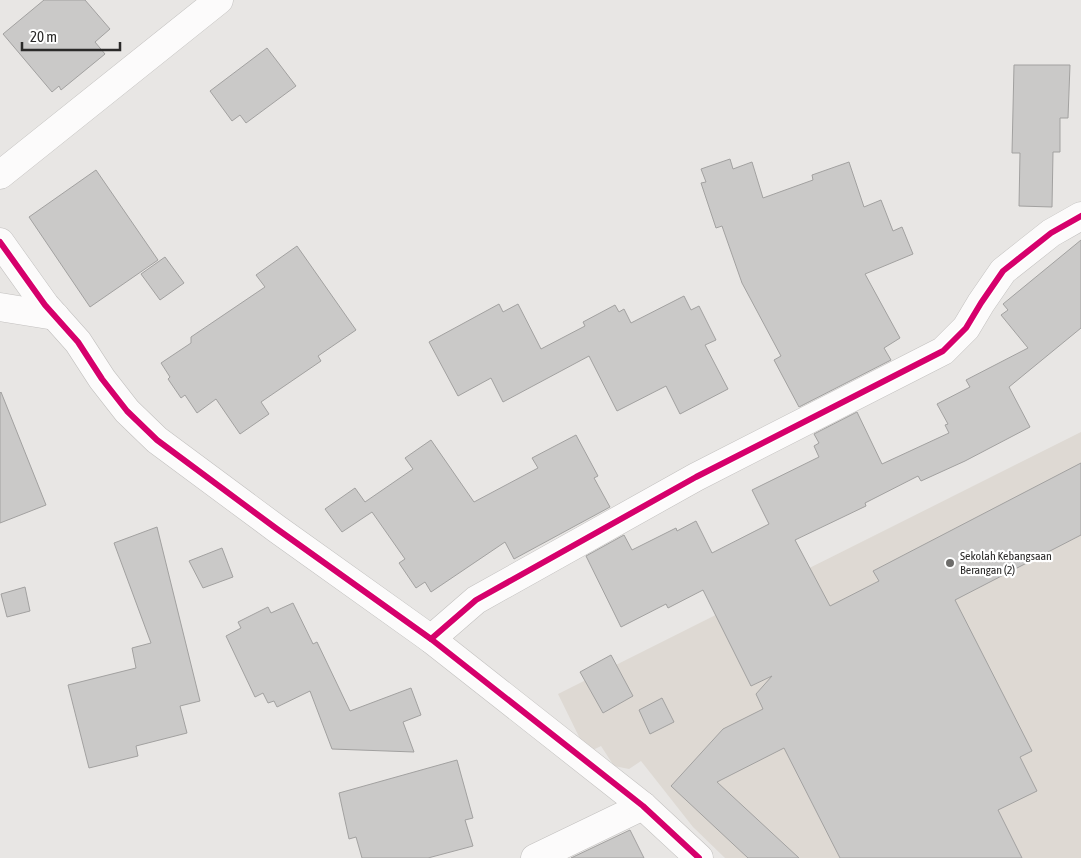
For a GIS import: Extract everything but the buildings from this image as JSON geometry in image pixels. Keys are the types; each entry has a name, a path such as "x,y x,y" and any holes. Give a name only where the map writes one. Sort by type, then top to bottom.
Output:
{"street":[{"path":"0,175 219,0"},
{"path":"431,638 484,595 696,477 943,351 966,328 1004,271 1052,232 1081,216"},
{"path":"0,242 55,316 78,342 127,411 157,440 276,529 431,638 643,806 699,858"},
{"path":"0,307 55,316"},
{"path":"535,858 643,806"}],"shaded area":[{"name":"Sekolah Kebangsaan Berangan (2)","path":"1081,432 1081,858 725,858 693,827 641,761 629,769 614,766 601,746 587,753 558,694"}],"cycle path":[{"path":"699,858 643,806 431,639 476,600 696,477 943,351 966,328 1003,271 1051,233 1081,216"},
{"path":"0,242 45,305 78,342 102,379 127,411 157,440 431,639"}],"place":[{"name":"Sekolah Kebangsaan Berangan (2)","path":"950,563"}]}
